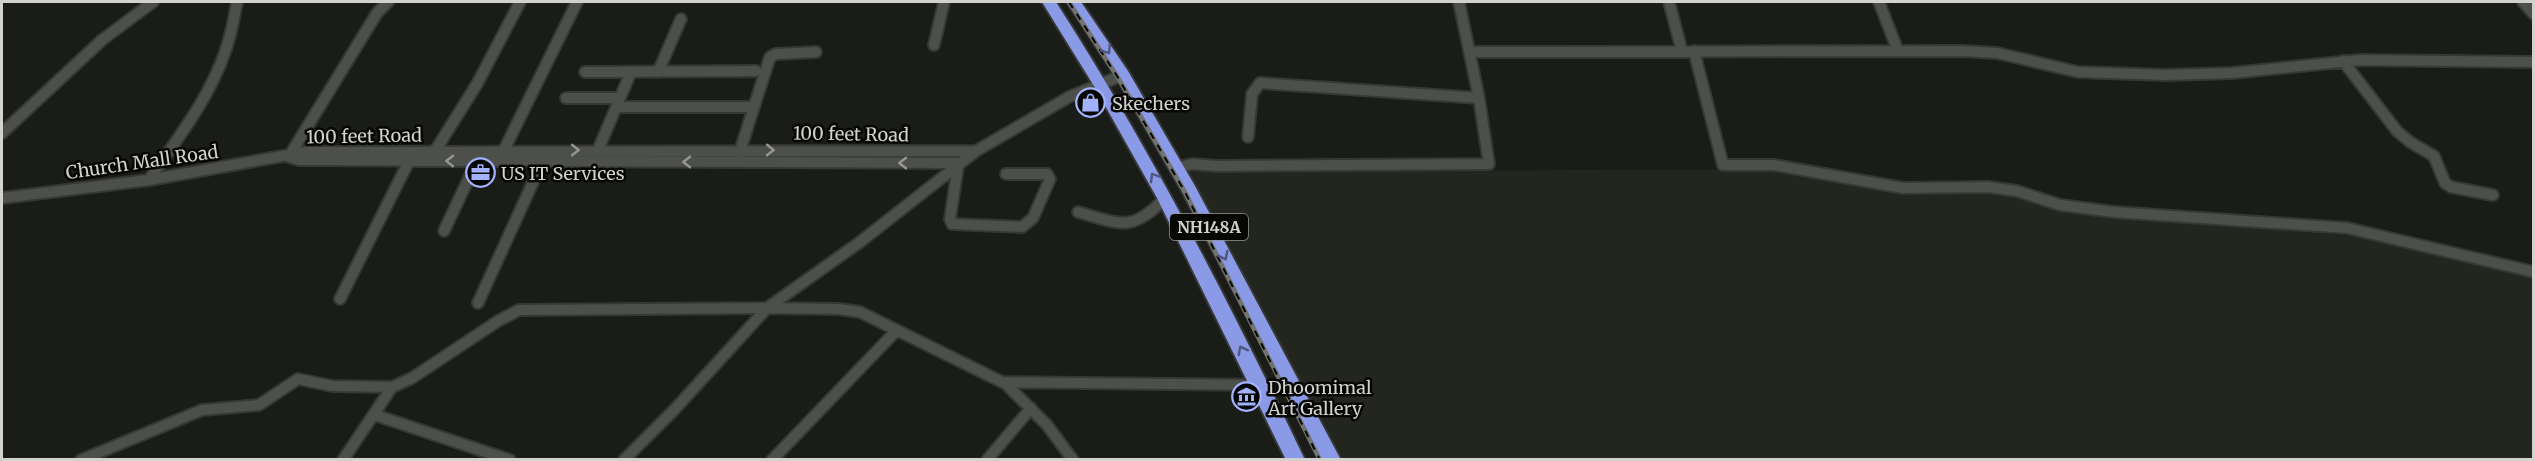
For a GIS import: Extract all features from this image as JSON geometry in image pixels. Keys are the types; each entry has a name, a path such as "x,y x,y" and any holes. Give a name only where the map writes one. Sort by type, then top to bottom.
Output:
{"highway":[{"name":"NH148A","path":"1049,2 1101,84 1165,198 1296,459"},
{"name":"NH148A","path":"1074,2 1123,75 1176,168 1332,459"}],"street":[{"path":"2,133 102,40 153,2"},
{"path":"149,180 199,105 219,68 237,2"},
{"path":"288,156 377,13 388,2"},
{"path":"435,151 477,84 520,2"},
{"path":"503,152 577,2"},
{"path":"934,45 944,2"},
{"path":"1176,168 1198,164 1217,166 1488,165 1490,163 1479,98 1460,2"},
{"path":"1669,2 1682,51"},
{"path":"1879,2 1898,51"},
{"path":"2523,2 2534,14"},
{"path":"658,72 681,19"},
{"path":"1694,51 1723,165 1774,165 1903,188 1988,187 2017,191 2060,205 2114,212 2347,228 2534,272"},
{"path":"1469,52 1981,51 2078,72 2155,75 2223,74 2343,61 2534,62"},
{"path":"736,162 771,56 816,52"},
{"path":"2343,61 2397,131 2433,156 2445,183 2451,188 2493,195"},
{"path":"585,72 756,71"},
{"path":"598,150 631,72"},
{"path":"624,459 665,420 771,305 860,242 976,151 1069,97 1123,75"},
{"path":"1248,138 1252,94 1260,83 1479,98"},
{"path":"566,98 618,103 754,107"},
{"name":"100 feet Road","path":"412,156 435,151 741,149 976,151"},
{"path":"478,303 548,150"},
{"path":"628,162 633,150"},
{"name":"Church Mall Road","path":"2,198 149,180 288,156"},
{"name":"100 feet Road","path":"288,156 299,160 412,156 477,161 543,162 960,164"},
{"path":"340,299 412,156"},
{"path":"444,231 477,161"},
{"path":"960,164 950,219 952,224 1022,227 1033,218 1050,179 1047,174 1006,174"},
{"path":"1078,212 1106,220 1130,223 1145,218 1165,198"},
{"path":"81,459 92,457 202,410 259,405 299,378 332,386 392,387 404,382 516,311 771,305 848,310 868,316 1002,382 1031,408 1073,459"},
{"path":"772,459 897,330"},
{"path":"1002,382 1260,385"},
{"path":"343,459 392,387"},
{"path":"987,459 1031,408"},
{"path":"375,415 510,459"}],"shaded area":[{"path":"1769,169 1968,192 2006,194 2084,214 2372,238 2533,274 2533,459 1343,459 1187,172"}],"railway":[{"path":"1069,2 1117,76 1185,192 1320,460"}],"place":[{"name":"Skechers","path":"1091,103"},
{"name":"US IT Services","path":"480,173"},
{"name":"Dhoomimal Art Gallery","path":"1247,397"}]}
